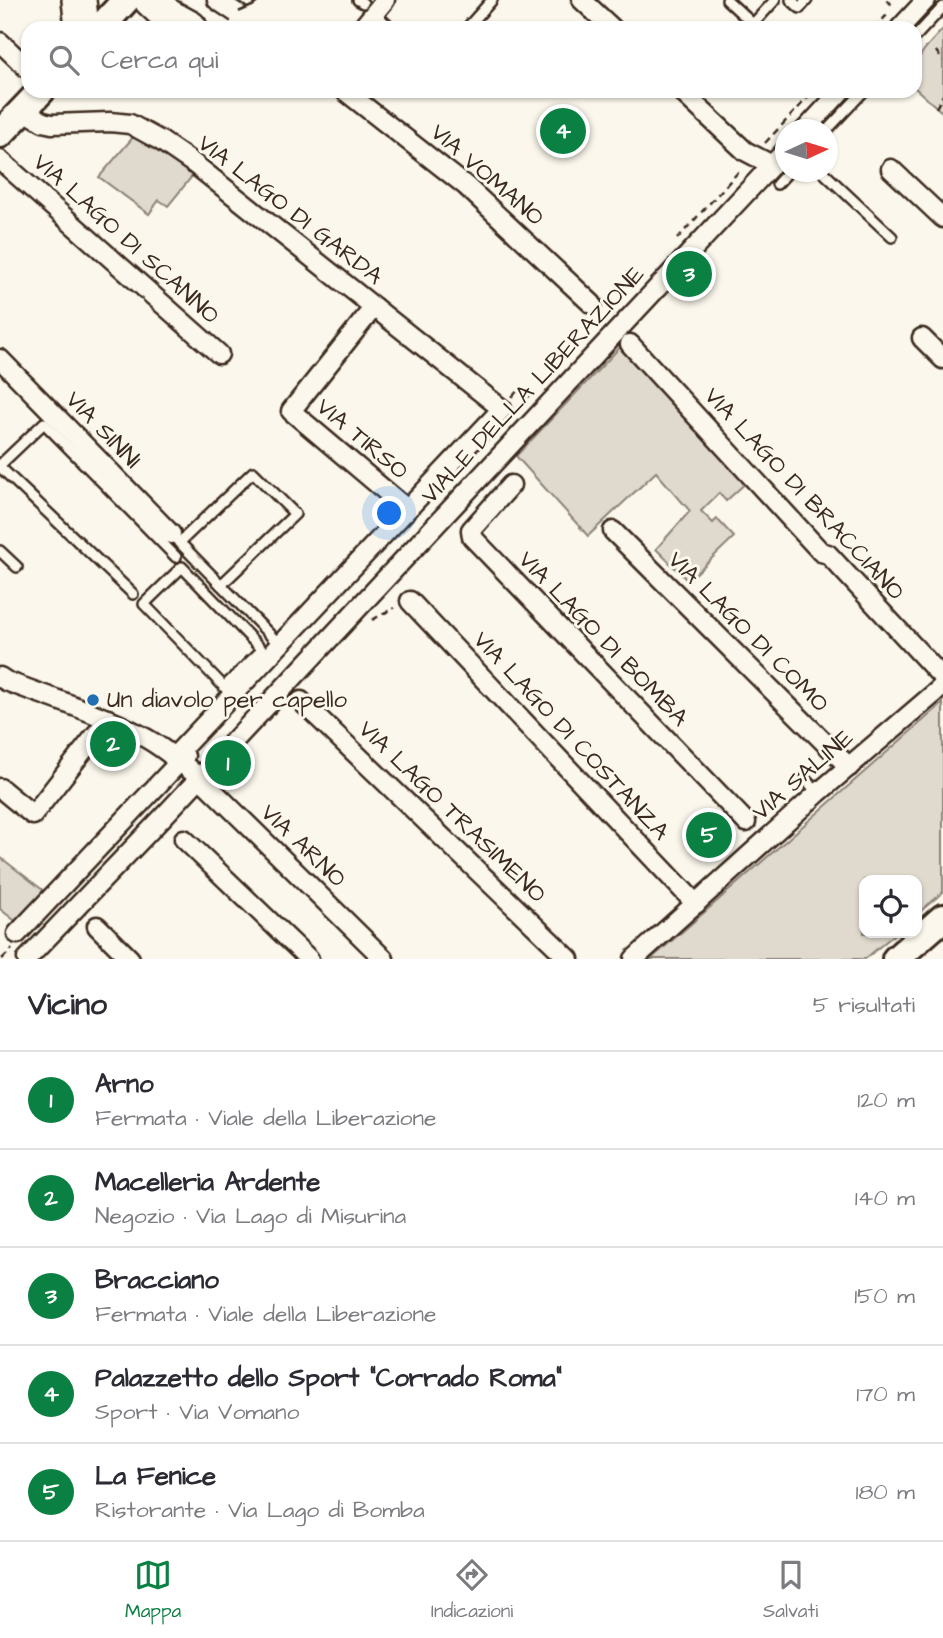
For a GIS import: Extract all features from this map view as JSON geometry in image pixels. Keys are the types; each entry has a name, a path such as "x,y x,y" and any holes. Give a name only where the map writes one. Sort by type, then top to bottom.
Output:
{"highway":[{"path":"79,0 81,21"},
{"path":"137,1 175,21"},
{"path":"262,21 280,5"}],"main road":[{"path":"110,21 137,1"},
{"path":"0,134 32,100"},
{"path":"896,959 943,918"}],"street":[{"path":"217,0 243,21"},
{"path":"582,0 604,21"},
{"path":"906,21 926,0"},
{"path":"364,21 370,4"},
{"path":"0,42 21,62"},
{"name":"VIA VOMANO","path":"354,98 466,186 592,304"},
{"path":"689,98 752,156 775,166"},
{"path":"815,119 835,98"},
{"name":"VIA LAGO DI GARDA","path":"32,100 47,123 124,123 149,134 186,158 502,409 407,509"},
{"name":"VIA LAGO DI SCANNO","path":"0,160 219,354"},
{"path":"891,169 943,218"},
{"name":"VIALE DELLA LIBERAZIONE","path":"27,959 775,173"},
{"name":"VIA TIRSO","path":"374,307 291,411 407,509"},
{"path":"922,338 943,359"},
{"name":"VIA LAGO DI BRACCIANO","path":"630,344 821,552 828,554 943,678"},
{"name":"VIA SINNI","path":"0,359 175,538"},
{"name":"VIA LAGO DI BOMBA","path":"511,485 471,530 472,537 747,822"},
{"path":"176,760 228,691 279,644 407,509"},
{"name":"VIA LAGO DI COMO","path":"613,531 849,767"},
{"name":"VIA LAGO DI COSTANZA","path":"410,601 696,904"},
{"path":"18,934 176,760 267,670"},
{"name":"VIA ARNO","path":"0,677 108,719 145,737 199,777 384,959"},
{"name":"VIA SALINE","path":"634,959 818,793 943,686"},
{"name":"VIA LAGO TRASIMENO","path":"301,701 569,959"},
{"path":"0,788 33,815 108,719"},
{"path":"184,839 309,959"},
{"path":"97,926 131,959"}],"lane":[{"path":"473,21 492,0"},
{"path":"727,0 750,21"},
{"path":"756,21 775,0"},
{"path":"791,0 800,8 807,0"},
{"path":"370,4 385,21"},
{"path":"922,30 943,7"},
{"path":"837,119 857,98"},
{"path":"834,182 892,237"},
{"path":"133,594 0,466 44,423 176,557"},
{"path":"221,586 295,514 253,472 175,538 221,586 279,644"},
{"path":"0,551 17,567"},
{"path":"182,567 262,650 228,691 144,604 182,567"},
{"path":"805,779 818,793"}],"path":[{"path":"887,0 895,7"},
{"path":"936,51 943,61"},
{"path":"936,108 943,95"},
{"path":"670,247 807,98"}],"shaded area":[{"path":"943,29 943,113 922,94 922,54"},
{"path":"135,135 161,148 194,174 168,206 159,200 149,214 99,177"},
{"path":"622,345 749,480 726,501 719,493 701,511 713,523 717,519 734,537 688,581 656,549 690,511 656,472 588,536 516,456"},
{"path":"943,703 943,892 922,910 922,875 859,875 859,938 890,938 865,959 651,959"},
{"path":"0,857 48,894 19,924 0,909"}],"place":[{"name":"Palazzetto dello Sport \"Corrado Roma\"","path":"563,131"},
{"name":"Bracciano","path":"689,274"},
{"name":"Un diavolo per capello","path":"93,700"},
{"name":"Macelleria Ardente","path":"113,744"},
{"name":"Arno","path":"228,763"},
{"name":"La Fenice","path":"709,835"}]}
